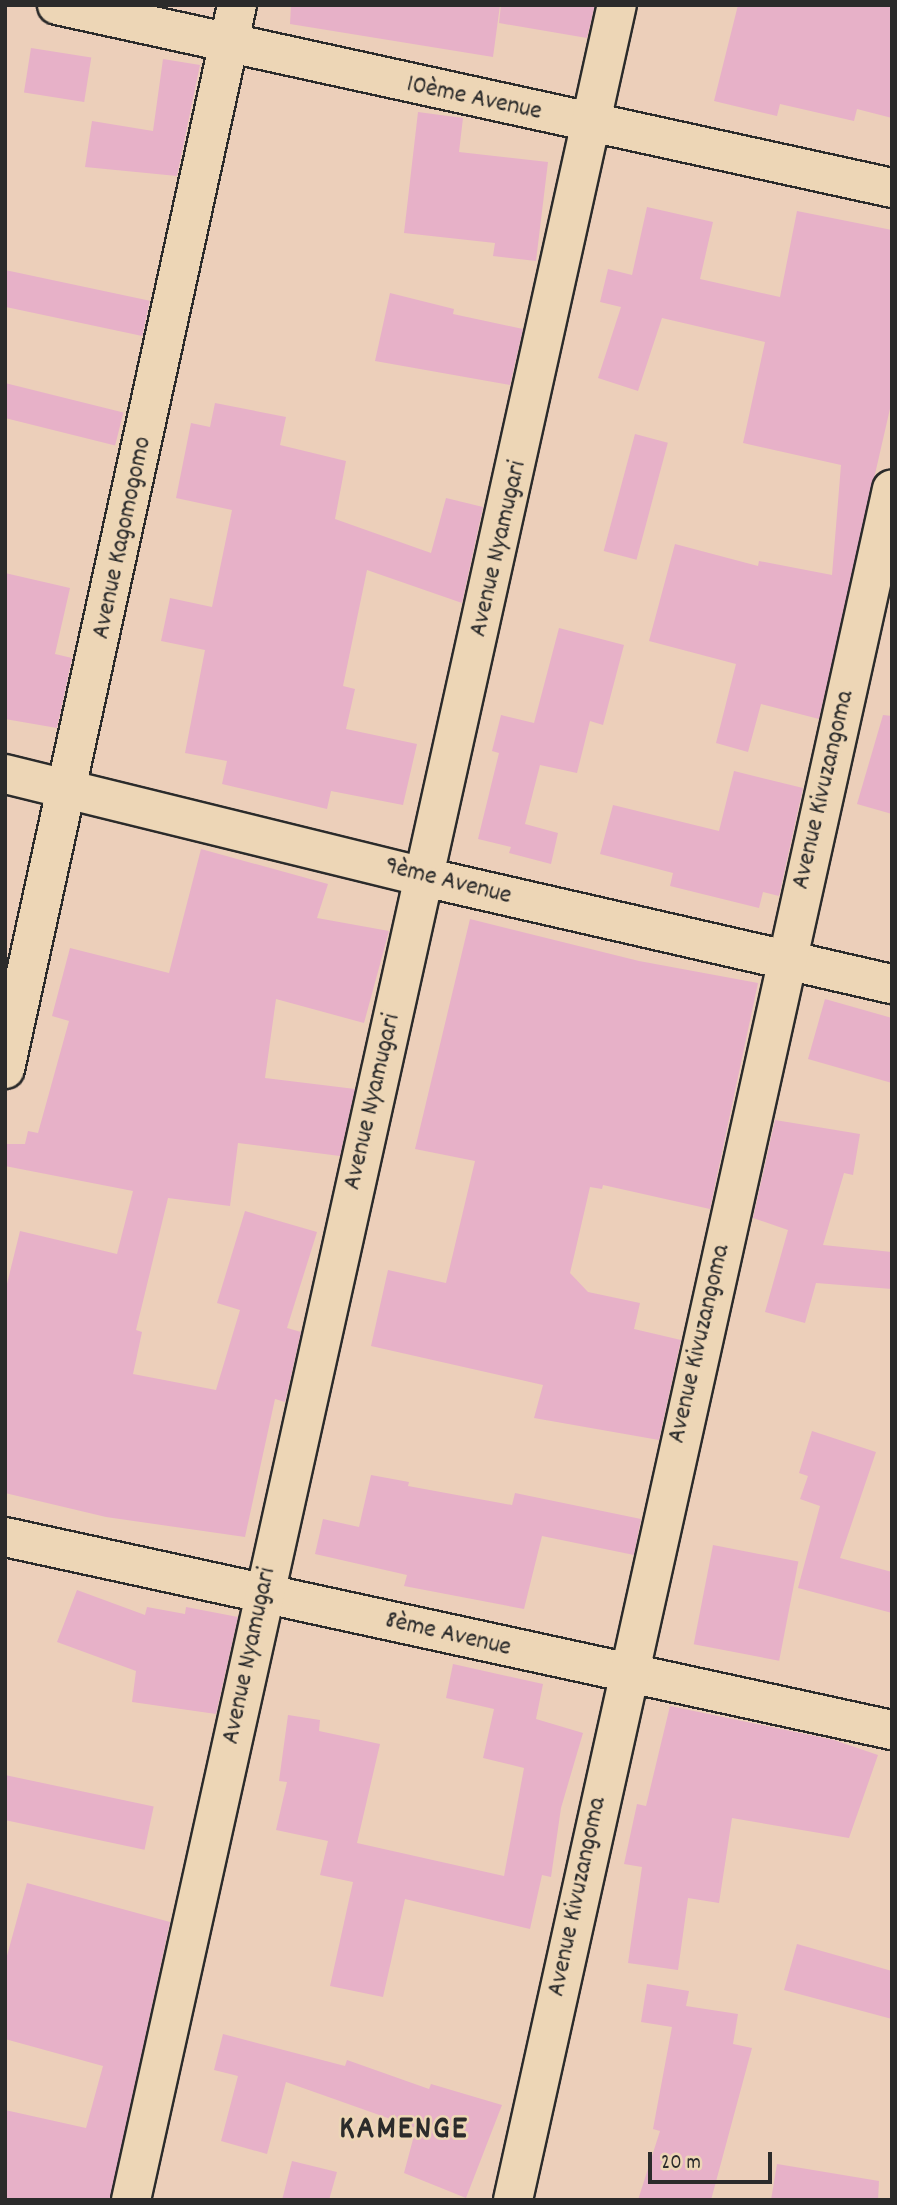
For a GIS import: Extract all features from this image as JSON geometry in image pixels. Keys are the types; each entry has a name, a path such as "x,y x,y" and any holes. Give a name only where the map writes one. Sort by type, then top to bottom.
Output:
{"street":[{"name":"10ème Avenue","path":"57,5 228,46 892,188"},
{"name":"Avenue Kagomogomo","path":"5,1069 70,788 237,5"},
{"name":"Avenue Nyamugari","path":"131,2200 617,5"},
{"name":"Avenue Kivuzangoma","path":"513,2200 626,1675 892,489"},
{"name":"9ème Avenue","path":"5,774 424,877 785,962 892,984"},
{"name":"8ème Avenue","path":"5,1537 626,1675 892,1730"}],"building":[{"path":"291,5 500,5 493,57 290,24"},
{"path":"501,5 595,5 587,38 499,23"},
{"path":"738,5 892,5 892,118 857,109 854,121 780,104 777,116 714,101"},
{"path":"31,48 91,58 84,102 24,92"},
{"path":"163,59 200,65 177,176 85,167 92,121 153,131"},
{"path":"418,112 463,118 459,152 548,162 536,261 493,256 495,243 404,233"},
{"path":"647,207 713,222 700,279 780,297 797,211 892,230 892,400 819,719 761,704 748,752 716,743 736,664 649,641 675,544 758,566 759,561 832,575 841,465 743,443 765,342 662,318 638,391 598,378 621,307 600,302 608,269 632,275"},
{"path":"5,270 150,301 142,336 5,307"},
{"path":"390,293 454,309 453,314 523,329 510,385 375,361"},
{"path":"5,383 123,413 115,446 5,418"},
{"path":"215,403 286,417 280,445 346,461 335,519 431,553 446,498 483,507 462,603 367,570 343,686 355,689 346,729 417,744 403,805 331,791 327,809 222,784 227,761 185,753 205,650 161,641 170,598 212,607 232,510 176,498 191,423 210,427"},
{"path":"635,434 668,443 637,560 604,551"},
{"path":"5,573 70,588 55,654 72,658 57,728 5,719"},
{"path":"559,628 624,645 603,725 590,721 577,773 540,765 525,824 558,833 551,864 509,853 511,847 478,839 499,753 492,751 501,715 534,723"},
{"path":"883,715 892,716 892,814 857,804"},
{"path":"734,771 803,788 779,896 763,892 759,908 670,886 673,873 600,854 613,805 719,831"},
{"path":"201,849 328,884 317,918 389,931 364,1023 276,999 265,1078 355,1089 340,1156 238,1143 230,1206 168,1198 136,1330 142,1332 133,1374 216,1390 240,1310 217,1303 245,1211 317,1232 287,1328 301,1332 285,1402 275,1399 245,1537 106,1517 5,1493 5,1292 20,1231 117,1254 133,1191 5,1166 5,1144 25,1144 28,1131 38,1133 69,1021 52,1016 70,948 169,973"},
{"path":"470,919 639,961 758,983 710,1209 603,1185 602,1189 590,1187 570,1273 588,1292 640,1303 634,1329 681,1340 659,1440 534,1418 543,1385 371,1346 388,1270 446,1283 475,1161 415,1149"},
{"path":"825,999 892,1018 892,1083 808,1059"},
{"path":"775,1120 860,1134 853,1175 844,1173 823,1245 892,1252 892,1289 816,1283 805,1323 765,1312 788,1230 753,1218"},
{"path":"812,1431 876,1452 840,1558 892,1572 892,1613 798,1588 820,1506 800,1499 808,1476 799,1473"},
{"path":"371,1475 409,1482 408,1486 512,1505 515,1493 641,1519 634,1555 542,1536 524,1609 404,1586 407,1575 315,1554 323,1519 359,1527"},
{"path":"713,1545 798,1562 779,1661 694,1644"},
{"path":"77,1590 145,1615 147,1607 185,1614 186,1607 238,1617 216,1714 132,1702 136,1671 57,1642"},
{"path":"453,1664 543,1684 536,1719 583,1733 561,1808 551,1877 542,1875 530,1929 405,1899 383,1997 330,1986 353,1882 320,1875 328,1841 276,1830 287,1782 279,1781 288,1715 320,1720 319,1731 380,1744 357,1843 504,1876 524,1768 483,1758 494,1709 446,1698"},
{"path":"670,1706 834,1740 878,1755 849,1838 732,1818 719,1903 688,1898 678,1970 628,1963 642,1867 624,1864 637,1804 646,1806"},
{"path":"5,1775 154,1807 145,1850 5,1820"},
{"path":"27,1883 170,1922 110,2200 5,2200 5,2110 86,2128 103,2066 5,2039 5,1963"},
{"path":"797,1944 892,1971 892,2019 784,1990"},
{"path":"647,1984 689,1991 686,2006 738,2014 733,2044 752,2048 711,2200 638,2200 660,2131 653,2129 672,2027 641,2022"},
{"path":"223,2034 345,2066 347,2060 429,2089 431,2084 502,2105 466,2198 404,2173 416,2128 286,2082 267,2154 221,2141 238,2076 214,2070"},
{"path":"292,2161 337,2172 329,2200 282,2200"},
{"path":"777,2164 879,2181 878,2200 771,2200"}],"district":[{"name":"KAMENGE","path":"404,2131"}]}
